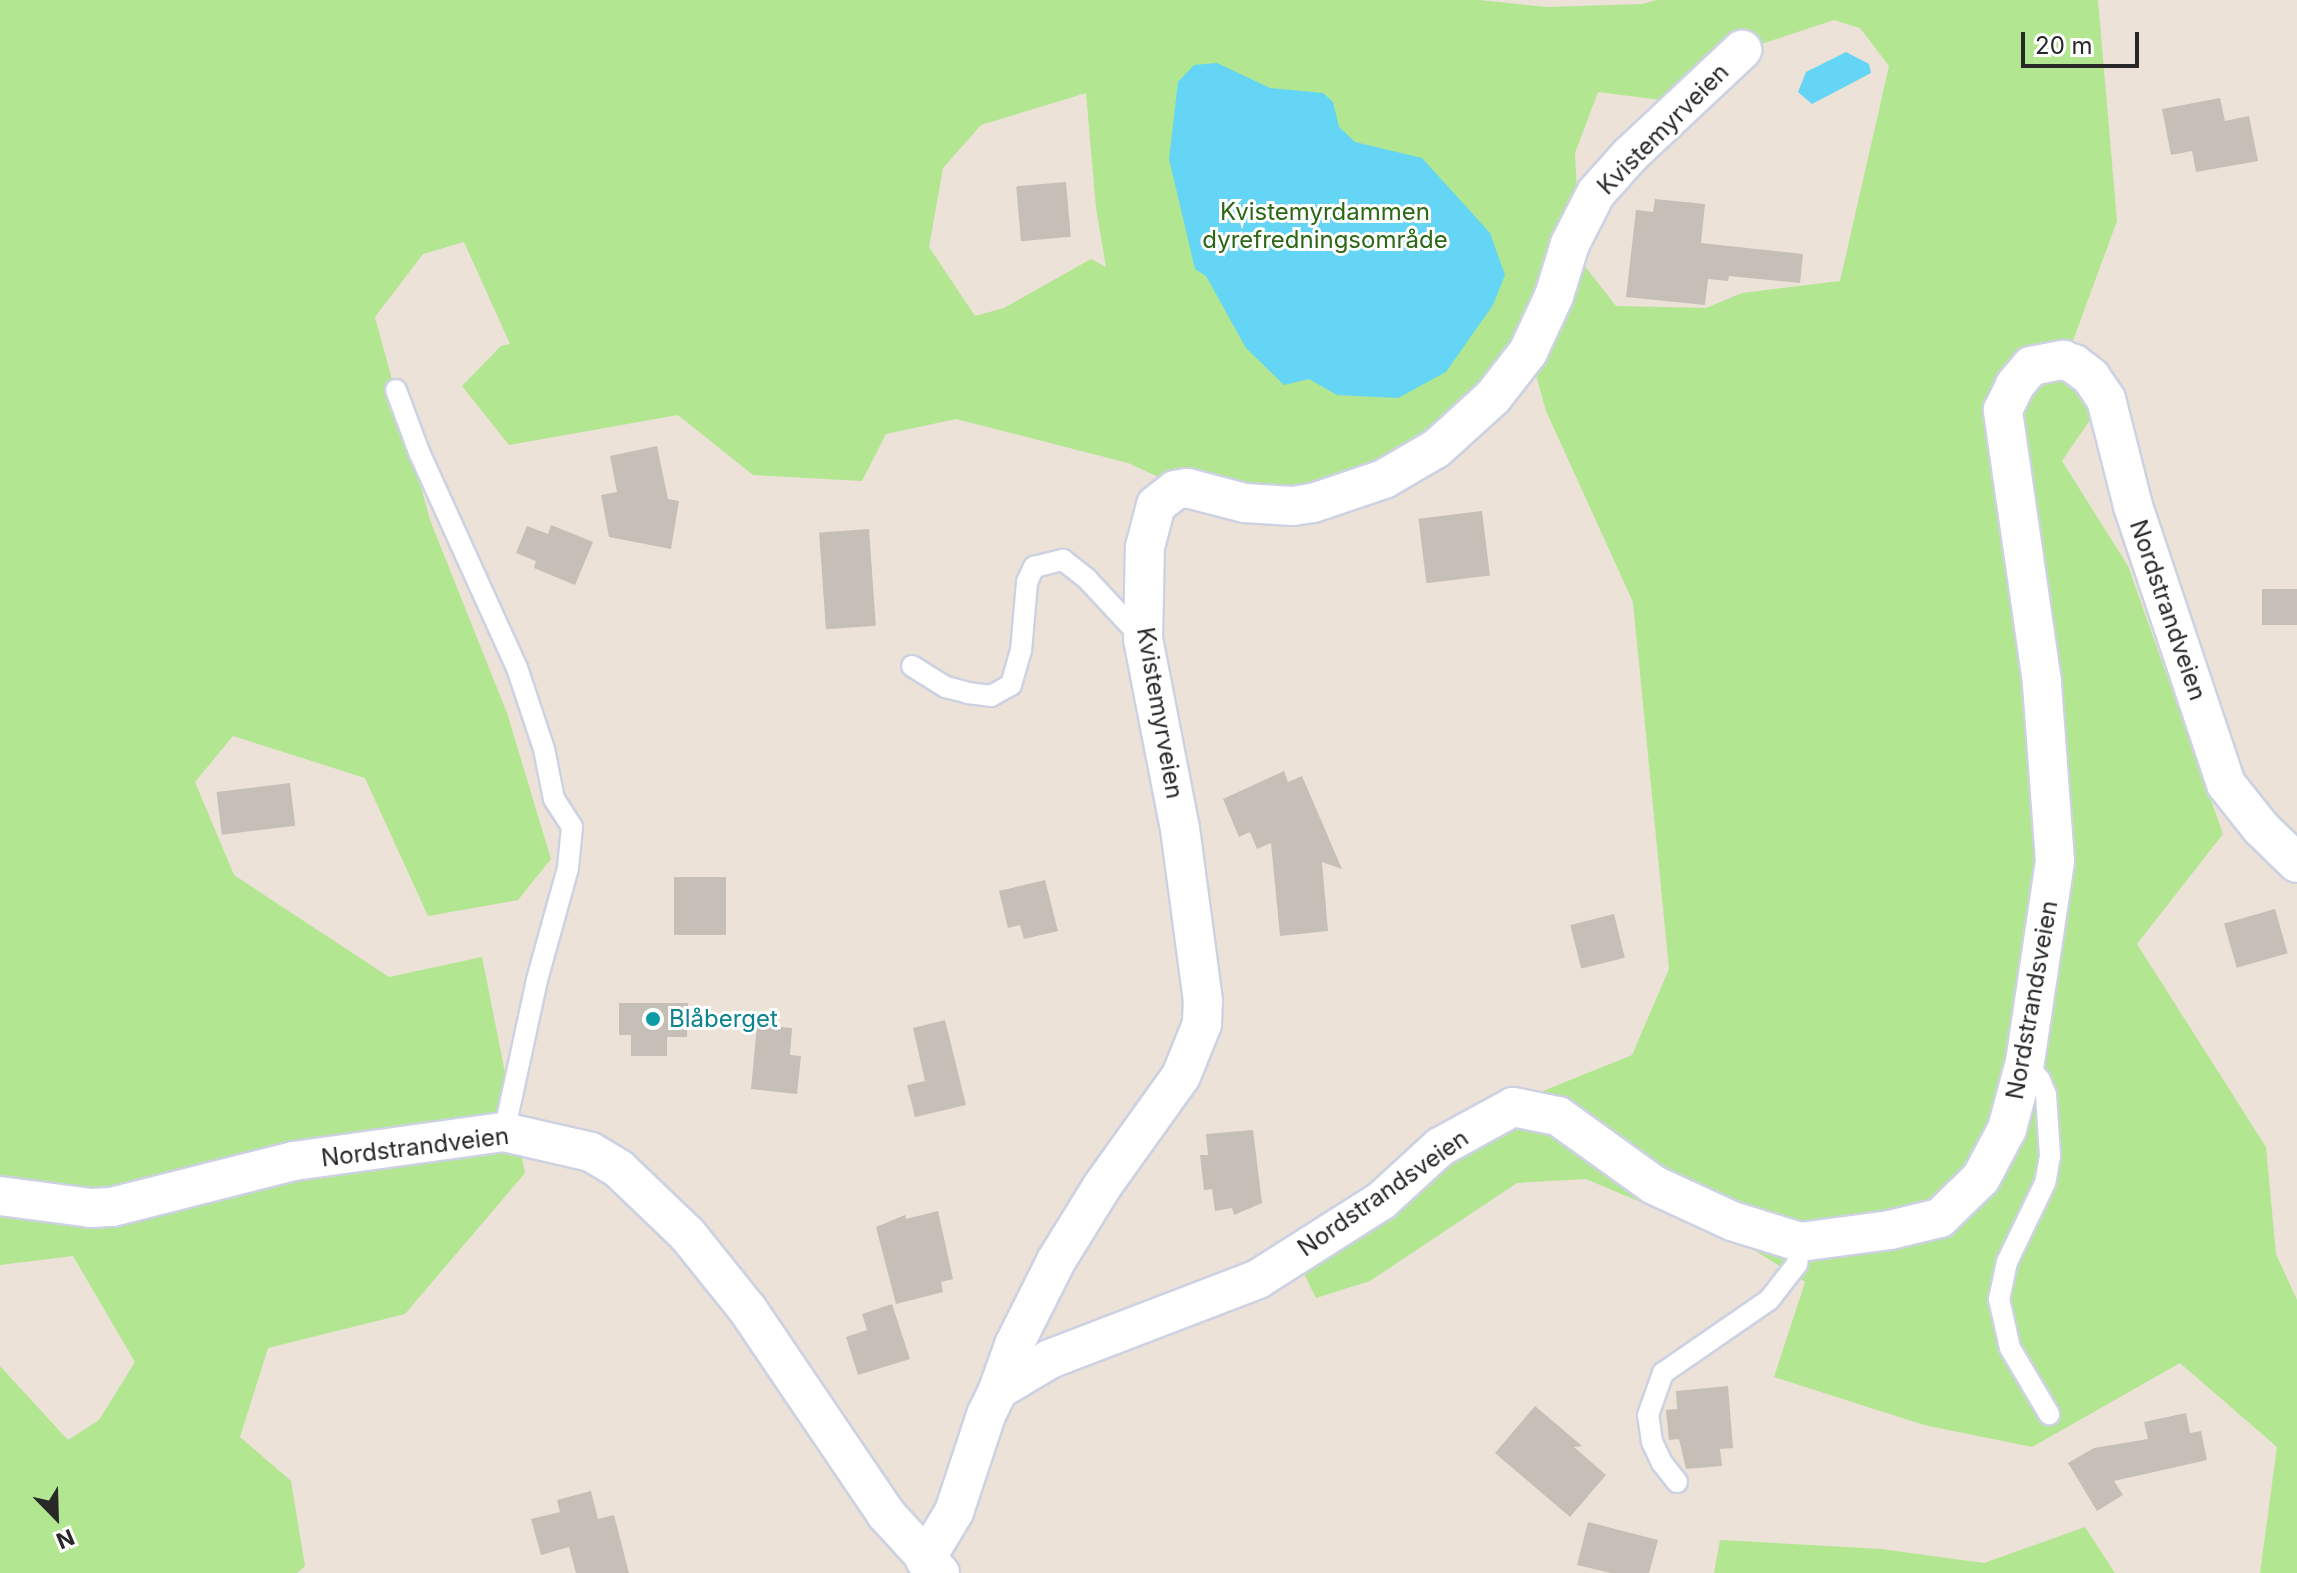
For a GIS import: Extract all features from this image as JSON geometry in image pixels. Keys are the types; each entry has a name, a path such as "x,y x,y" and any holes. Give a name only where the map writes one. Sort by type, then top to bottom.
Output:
{"street":[{"name":"Kvistemyrveien","path":"998,1390 1014,1345 1056,1261 1103,1185 1181,1076 1202,1024 1203,1001 1180,829 1143,639 1145,547 1156,505 1164,496 1187,488 1244,503 1293,506 1384,479 1437,448 1493,397 1528,352 1554,296 1576,230 1596,193 1630,155 1742,50"},
{"name":"Nordstrandveien","path":"2053,361 2063,360 2074,364 2091,377 2106,399 2133,506 2226,784 2261,828 2297,863"},
{"name":"Nordstrandsveien","path":"998,1390 1050,1359 1258,1279 1381,1201 1440,1147 1513,1107 1558,1116 1654,1185 1732,1221 1800,1242 1890,1230 1940,1218 1981,1178 2007,1129 2025,1062 2055,861 2042,682 2003,410 2015,385 2031,366 2053,361"},
{"name":"Nordstrandveien","path":"0,1196 91,1208 112,1207 294,1161 504,1132 591,1152 619,1169 687,1234 748,1310 886,1514 932,1567"},
{"path":"932,1567 986,1415 998,1390"}],"lane":[{"path":"396,390 419,452 517,668 544,749 554,799 572,827 568,868 537,980 504,1132"},
{"path":"912,666 946,687 968,693 991,696 1011,685 1021,651 1027,582 1034,567 1063,560 1087,579 1143,639"},
{"path":"2025,1062 2040,1080 2046,1095 2050,1156 2045,1183 2007,1262 1999,1299 2010,1348 2049,1414"},
{"path":"1677,1482 1662,1463 1652,1442 1648,1415 1663,1373 1769,1300 1797,1264 1800,1242"}],"green space":[{"name":"Kvistemyrdammen dyrefredningsområde","path":"0,0 1479,0 1547,7 1643,4 1656,0 2098,0 2117,221 2064,365 2096,411 2062,461 2128,566 2223,834 2137,944 2266,1147 2276,1254 2297,1300 2297,1573 2260,1573 2277,1447 2180,1363 2032,1447 1924,1425 1774,1377 1805,1282 1754,1250 1586,1179 1517,1183 1370,1281 1316,1298 1301,1268 1431,1145 1543,1091 1632,1055 1669,969 1633,602 1546,411 1533,364 1340,491 1167,481 1128,463 956,419 886,434 862,481 753,475 678,415 509,445 462,386 501,346 510,344 464,242 423,254 375,317 430,520 507,713 551,859 518,900 428,916 365,778 233,736 195,782 234,875 389,977 482,957 525,1173 405,1314 268,1348 240,1437 291,1481 305,1566 297,1573 0,1573 0,1366 68,1440 99,1420 135,1362 73,1256 0,1265","holes":["1834,20 1860,28 1889,66 1840,281 1742,293 1706,308 1616,306 1580,260 1575,153 1598,92 1661,100 1713,60","1086,93 1096,208 1106,267 1091,259 1004,308 975,316 929,247 943,168 981,125"]},
{"path":"2085,1527 2115,1573 1714,1573 1720,1540 1881,1549 1984,1563"}],"water":[{"path":"1846,52 1869,64 1871,73 1812,104 1798,92 1806,72"},
{"path":"1217,63 1270,88 1323,93 1333,102 1339,127 1355,142 1422,158 1490,233 1505,275 1493,305 1446,372 1398,398 1337,395 1309,379 1284,385 1246,348 1206,276 1195,269 1169,159 1178,82 1194,65"}],"building":[{"path":"2220,98 2225,121 2249,116 2258,161 2196,172 2192,151 2171,155 2162,109"},
{"path":"1066,182 1071,237 1021,241 1016,186"},
{"path":"1655,199 1705,204 1701,243 1803,254 1800,283 1729,276 1728,281 1708,279 1705,305 1626,297 1636,210 1653,212"},
{"path":"657,446 668,499 679,501 671,549 609,537 601,495 617,492 610,456"},
{"path":"1482,511 1490,576 1426,583 1418,519"},
{"path":"551,525 593,542 575,585 534,568 536,561 516,553 527,526 548,534"},
{"path":"869,529 876,626 826,629 819,532"},
{"path":"2262,589 2297,589 2297,625 2262,625"},
{"path":"1284,771 1288,782 1302,776 1342,869 1322,862 1328,931 1280,936 1271,843 1257,849 1250,832 1239,837 1223,799"},
{"path":"290,783 295,826 222,835 217,792"},
{"path":"674,877 726,877 726,935 674,935"},
{"path":"1045,880 1058,931 1024,939 1020,925 1008,928 999,891"},
{"path":"2275,909 2288,953 2237,968 2224,924"},
{"path":"1614,914 1625,958 1581,969 1570,925"},
{"name":"Blåberget","path":"619,1003 688,1003 687,1037 667,1037 667,1056 631,1056 631,1035 619,1035"},
{"path":"945,1020 966,1105 915,1117 907,1085 925,1081 913,1028"},
{"path":"757,1025 792,1028 790,1055 801,1056 797,1094 751,1089"},
{"path":"1253,1130 1262,1203 1234,1215 1232,1208 1215,1211 1212,1189 1204,1190 1200,1155 1208,1155 1206,1134"},
{"path":"938,1211 953,1279 941,1282 943,1292 896,1304 876,1227 905,1215 906,1219"},
{"path":"892,1304 910,1359 858,1375 846,1337 867,1330 862,1314"},
{"path":"1728,1386 1733,1448 1720,1449 1722,1466 1686,1469 1679,1439 1669,1440 1666,1410 1677,1409 1676,1391"},
{"path":"1535,1406 1582,1446 1574,1447 1606,1475 1570,1517 1495,1453"},
{"path":"2186,1413 2190,1433 2201,1431 2207,1460 2114,1481 2123,1495 2097,1511 2068,1463 2094,1448 2148,1439 2144,1422"},
{"path":"591,1491 598,1519 614,1515 629,1573 576,1573 569,1547 541,1555 531,1519 560,1512 557,1500"},
{"path":"1588,1522 1658,1540 1649,1573 1611,1573 1577,1565"}],"place":[{"name":"Blåberget","path":"653,1019"}]}
